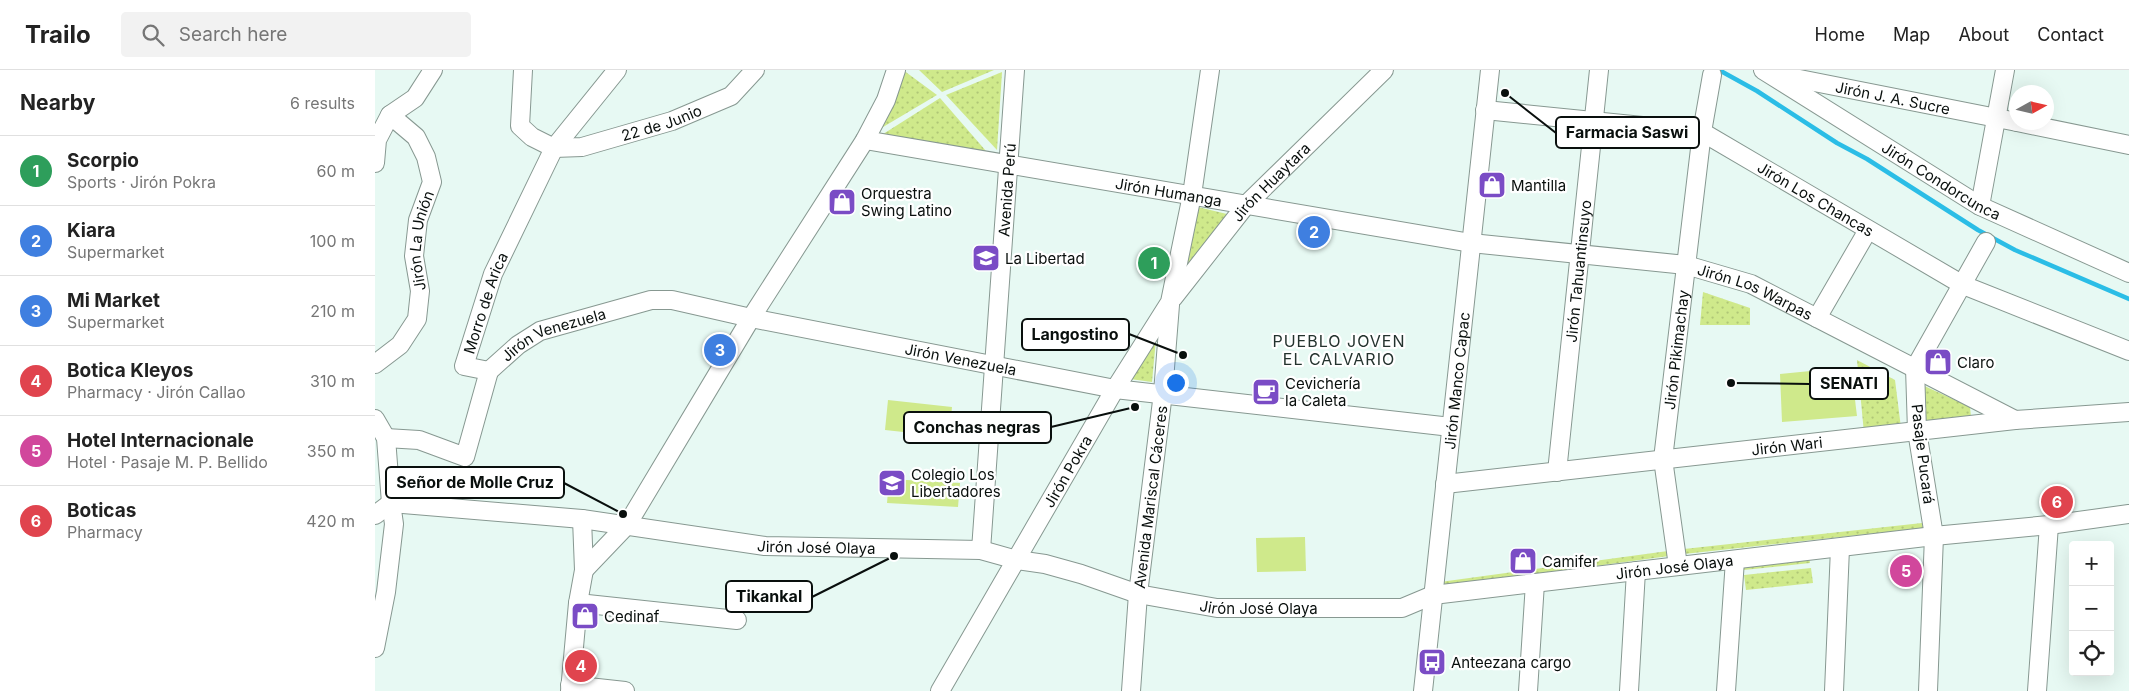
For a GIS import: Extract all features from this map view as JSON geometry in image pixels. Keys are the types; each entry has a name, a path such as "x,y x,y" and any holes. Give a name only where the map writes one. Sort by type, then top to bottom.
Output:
{"street":[{"path":"375,163 377,140 390,115 415,98 433,70"},
{"path":"523,70 520,126 532,137 554,148 617,70"},
{"name":"22 de Junio","path":"554,148 582,147 672,121 731,96 755,70"},
{"path":"584,570 627,525 751,318 865,140 886,100 896,70"},
{"name":"Avenida Perú","path":"981,550 1015,70"},
{"name":"Jirón Pokra","path":"940,691 1115,388 1170,302 1192,195 1210,70"},
{"name":"Jirón Huaytara","path":"1170,302 1246,205 1384,70"},
{"name":"Jirón Manco Capac","path":"1423,691 1490,70"},
{"name":"Jirón Tahuantinsuyo","path":"1557,472 1599,70"},
{"path":"1980,206 2005,70"},
{"name":"Jirón J. A. Sucre","path":"1767,71 2009,120"},
{"name":"Jirón Condorcunca","path":"1767,71 1980,206 2129,273"},
{"name":"Jirón Pikimachay","path":"1678,566 1663,459 1702,132 1712,75"},
{"name":"Jirón Los Chancas","path":"1485,110 1702,132 1963,285 2129,351"},
{"name":"Jirón La Unión","path":"375,364 400,345 417,319 421,291 414,256 418,220 433,182 426,157 416,137 390,115"},
{"name":"Jirón J. A. Sucre","path":"2054,130 2129,145"},
{"name":"Jirón Humanga","path":"865,140 1471,243"},
{"name":"Morro de Arica","path":"386,438 419,440 465,457 489,371 463,366 493,274 554,148"},
{"path":"1817,318 1868,230"},
{"path":"1915,368 1987,242"},
{"name":"Jirón Los Warpas","path":"1471,243 1686,265 1751,284 2015,420"},
{"name":"Jirón Venezuela","path":"489,371 518,345 540,331 651,300 672,300 751,318 1115,388 1451,427"},
{"name":"Avenida Mariscal Cáceres","path":"1131,691 1138,594 1163,393 1170,302"},
{"name":"Pasaje Pucará","path":"1915,368 1917,431 1934,536 1928,691"},
{"name":"Jirón Wari","path":"1445,484 2015,420 2129,412"},
{"path":"375,419 386,438 394,524 375,648"},
{"path":"375,515 391,504"},
{"name":"Jirón José Olaya","path":"391,504 582,519 765,546 981,550 1081,574 1138,594 1217,608 1402,608 1433,595 1934,536 2049,525 2129,514"},
{"path":"582,519 584,570 578,603 570,688 625,691"},
{"path":"2037,691 2049,525"},
{"path":"1834,691 1840,548"},
{"path":"1726,691 1735,560"},
{"path":"1629,691 1636,571"},
{"path":"1528,691 1535,583"},
{"path":"578,603 737,620"}],"green space":[{"path":"903,70 937,95 878,130"},
{"path":"919,70 994,70 942,92"},
{"path":"1002,72 997,150 946,95"},
{"path":"940,98 986,151 880,136"},
{"path":"1198,207 1235,216 1185,269"},
{"path":"1703,292 1750,308 1750,325 1700,325"},
{"path":"1156,339 1152,382 1130,379"},
{"path":"1857,360 1895,380 1901,428 1864,433"},
{"path":"1851,367 1857,416 1782,422 1780,374"},
{"path":"1918,383 1970,407 1971,417 1925,424"},
{"path":"888,400 952,407 949,437 885,430"},
{"path":"889,479 960,483 958,507 887,503"},
{"path":"1922,523 1923,528 1684,554 1684,549"},
{"path":"1305,537 1306,571 1257,572 1256,538"},
{"path":"1668,551 1669,556 1441,587 1440,582"},
{"path":"1809,557 1810,563 1744,570 1743,564"},
{"path":"1811,568 1813,583 1746,590 1744,575"}],"waterway":[{"path":"1719,70 1757,91 1978,230 2015,250 2129,299"}],"place":[{"name":"Farmacia Saswi","path":"1505,93"},
{"name":"Mantilla","path":"1492,185"},
{"name":"Orquestra Swing Latino","path":"842,202"},
{"name":"Kiara","path":"1314,232"},
{"name":"La Libertad","path":"986,258"},
{"name":"Scorpio","path":"1154,263"},
{"name":"Mi Market","path":"720,350"},
{"name":"Langostino","path":"1183,355"},
{"name":"Claro","path":"1938,362"},
{"name":"SENATI","path":"1731,383"},
{"name":"Cevichería la Caleta","path":"1266,392"},
{"name":"Conchas negras","path":"1135,407"},
{"name":"Colegio Los Libertadores","path":"892,483"},
{"name":"Boticas","path":"2057,502"},
{"name":"Señor de Molle Cruz","path":"623,514"},
{"name":"Tikankal","path":"894,556"},
{"name":"Camifer","path":"1523,561"},
{"name":"Hotel Internacionale","path":"1906,571"},
{"name":"Cedinaf","path":"585,616"},
{"name":"Anteezana cargo","path":"1432,662"},
{"name":"Botica Kleyos","path":"581,666"}],"district":[{"name":"PUEBLO JOVEN EL CALVARIO","path":"1339,350"}]}
